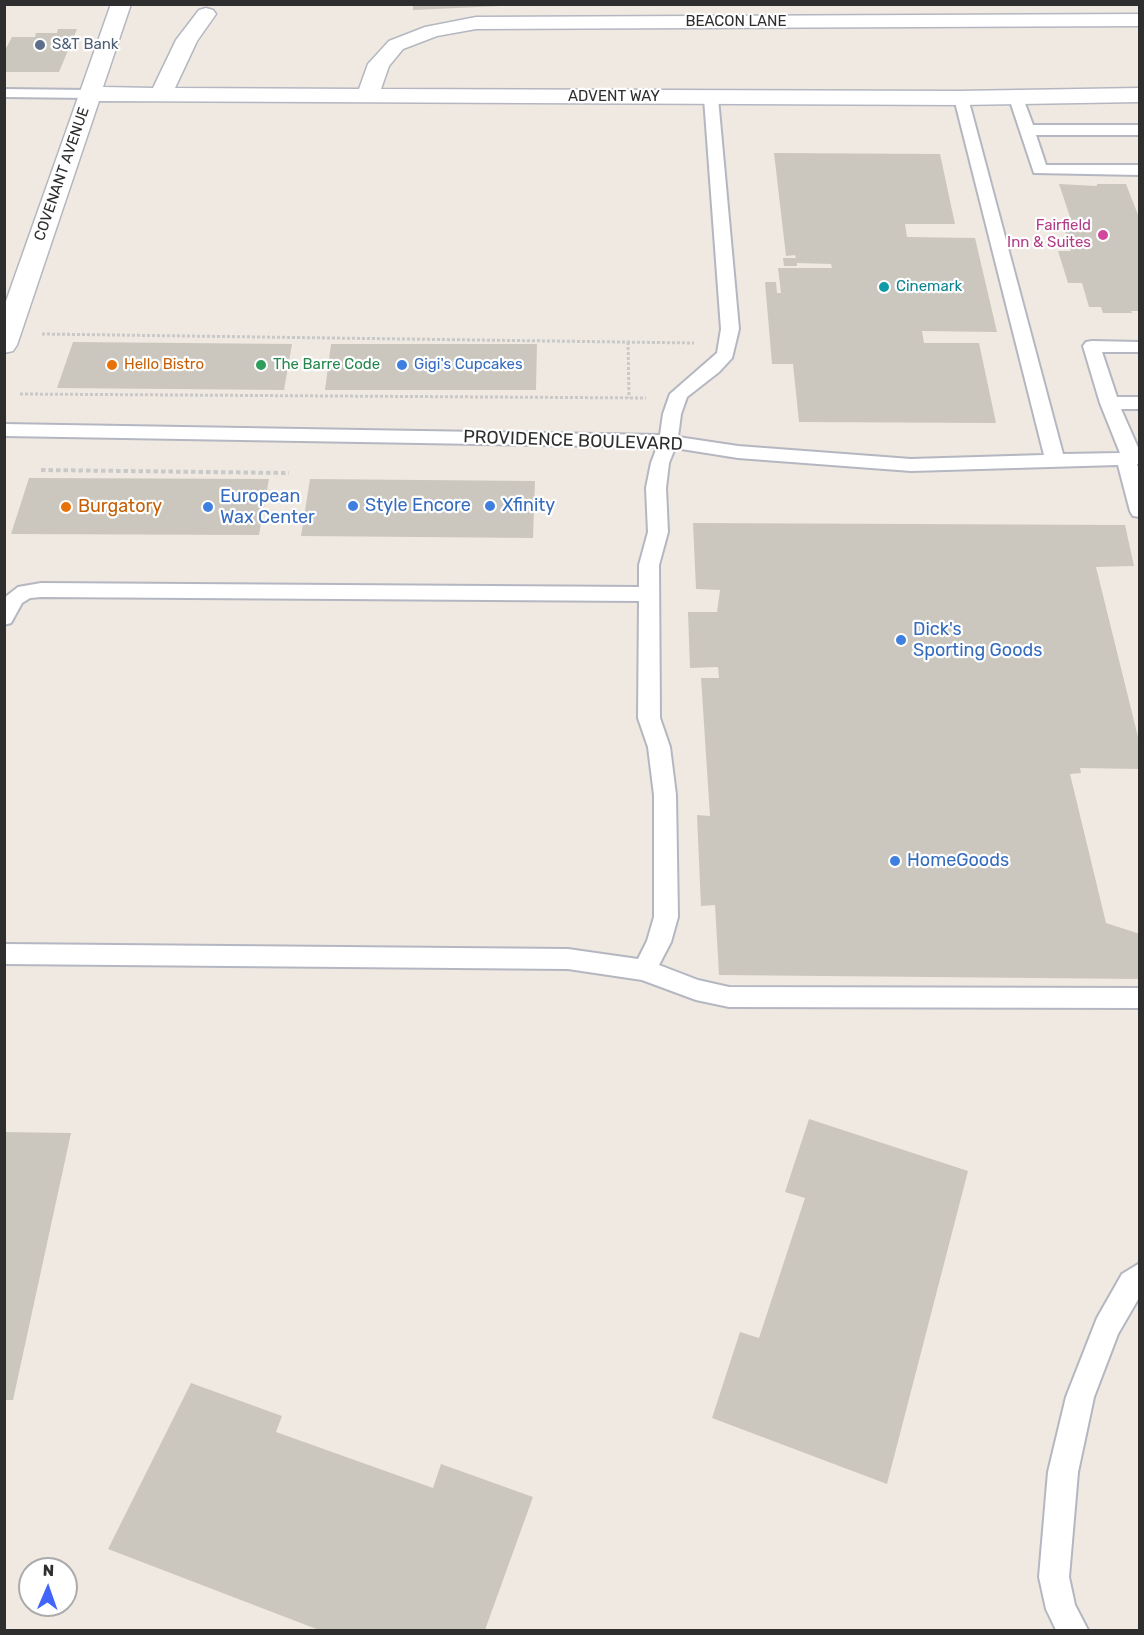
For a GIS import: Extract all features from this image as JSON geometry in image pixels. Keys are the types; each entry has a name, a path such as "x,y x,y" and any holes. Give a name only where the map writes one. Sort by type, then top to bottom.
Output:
{"street":[{"name":"COVENANT AVENUE","path":"4,345 122,4"},
{"path":"1132,4 1140,19"},
{"path":"161,94 187,40 206,14"},
{"name":"BEACON LANE","path":"368,95 379,64 396,45 432,31 476,23 1140,19"},
{"name":"ADVENT WAY","path":"89,94 711,98 1016,98 1140,95"}],"lane":[{"path":"4,93 89,94"},
{"path":"644,970 659,942 666,917 664,795 659,747 649,718 649,565 658,532 656,488 672,414 680,393 713,368 726,354 730,329 711,98"},
{"path":"961,98 1055,461"},
{"path":"1016,98 1040,170 1140,170"},
{"path":"1027,130 1140,130"},
{"path":"1140,347 1092,346 1109,402 1133,459 1140,511"},
{"path":"1109,402 1140,403"},
{"name":"PROVIDENCE BOULEVARD","path":"4,430 668,441 738,452 911,465 1133,459"},
{"path":"4,618 15,598 25,592 41,590 650,594"},
{"path":"4,954 568,959 644,970 696,990 729,997 1140,998"},
{"path":"1072,1630 1061,1609 1054,1576 1063,1472 1080,1396 1103,1337 1132,1283 1140,1276"}],"path":[{"path":"39,334 698,343"},
{"path":"628,342 629,398"},
{"path":"20,394 647,398"},
{"path":"41,470 289,473"}],"building":[{"path":"413,4 501,4 501,6 413,10"},
{"name":"S&T Bank","path":"58,29 77,29 59,72 4,72 4,52 12,37 35,37 36,33 57,33"},
{"name":"Cinemark","path":"774,153 940,154 955,224 905,224 907,237 975,238 997,332 922,331 924,343 979,343 996,423 799,422 793,364 772,364 765,282 776,282 777,293 781,293 778,268 832,268 831,264 797,263 797,266 784,266 783,258 796,258 795,255 786,256"},
{"name":"Fairfield Inn & Suites","path":"1059,184 1097,186 1097,184 1126,184 1140,220 1140,311 1103,313 1101,307 1089,307 1082,283 1068,283 1058,251 1071,251 1062,220 1071,220"},
{"path":"73,342 292,344 284,390 57,388"},
{"path":"331,344 537,344 536,390 325,390"},
{"path":"29,478 269,479 259,535 11,534"},
{"path":"310,479 535,481 533,538 301,536"},
{"path":"693,523 1125,525 1134,566 1096,567 1140,745 1140,769 1080,768 1081,773 1070,774 1106,923 1140,934 1140,979 719,975 715,905 701,906 697,815 710,816 701,678 719,678 718,667 690,668 688,612 717,612 720,590 696,589"},
{"path":"809,1119 968,1171 887,1484 712,1418 740,1332 759,1338 805,1198 785,1192"},
{"path":"4,1132 71,1133 13,1400 4,1400"},
{"path":"191,1383 282,1416 276,1432 433,1488 441,1464 533,1497 485,1630 319,1630 108,1549"}],"place":[{"name":"S&T Bank","path":"40,45"},
{"name":"Fairfield Inn & Suites","path":"1103,235"},
{"name":"Cinemark","path":"884,287"},
{"name":"Hello Bistro","path":"112,365"},
{"name":"The Barre Code","path":"261,365"},
{"name":"Gigi's Cupcakes","path":"402,365"},
{"name":"Style Encore","path":"353,506"},
{"name":"Xfinity","path":"490,506"},
{"name":"Burgatory","path":"66,507"},
{"name":"European Wax Center","path":"208,507"},
{"name":"Dick's Sporting Goods","path":"901,640"},
{"name":"HomeGoods","path":"895,861"}]}
